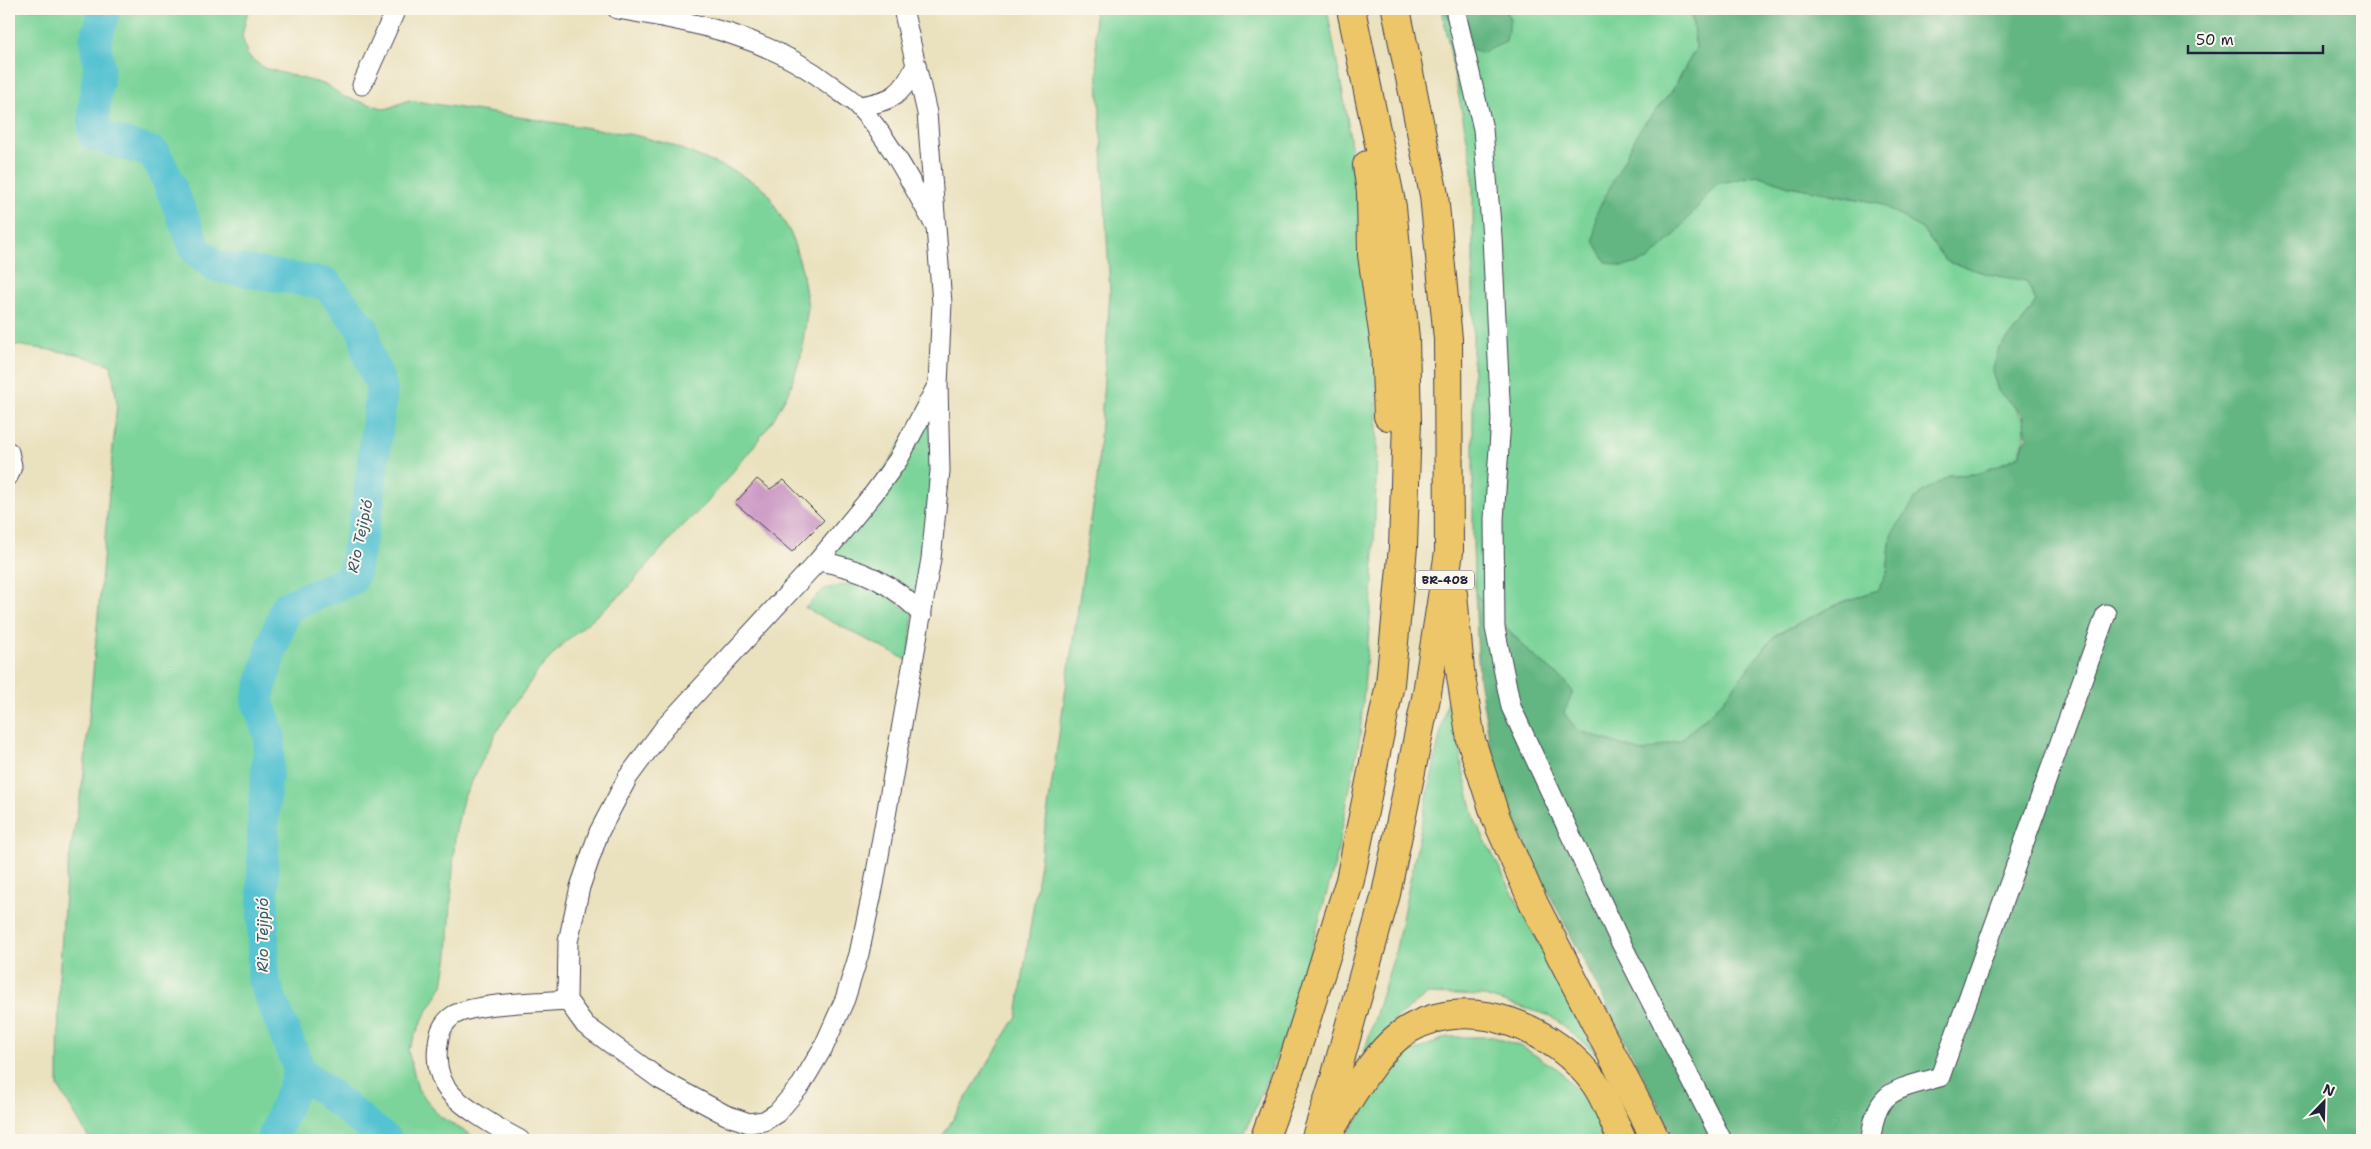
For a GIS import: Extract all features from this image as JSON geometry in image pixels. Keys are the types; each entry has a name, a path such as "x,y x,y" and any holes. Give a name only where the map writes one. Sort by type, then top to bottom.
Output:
{"highway":[{"path":"1340,9 1371,192 1372,255 1385,346 1398,592"},
{"name":"BR-408","path":"1264,1140 1294,1058 1350,880 1390,684 1405,505 1407,421 1405,340 1392,207 1351,9"},
{"name":"BR-408","path":"1315,1140 1335,1078 1386,894 1427,693 1449,552 1448,339 1434,195 1396,9"},
{"path":"1449,552 1460,670 1471,740 1496,818 1534,904 1656,1140"},
{"path":"1324,1140 1376,1059 1408,1029 1444,1015 1486,1015 1528,1028 1569,1054 1596,1086 1622,1140"}],"lane":[{"path":"362,85 396,9"},
{"path":"616,9 678,14 770,47 808,67 859,106 889,144 936,228"},
{"path":"903,9 926,112 942,303 938,384 941,442 938,498 922,615 910,674 876,875 859,954 845,999 824,1046 801,1085 777,1113 764,1121 749,1123 718,1110 661,1080 585,1025 567,1000 568,942 580,887 599,832 628,778 664,728 818,561 898,460 938,384"},
{"path":"1455,9 1483,129 1492,237 1501,420 1494,519 1495,628 1511,707 1619,939 1722,1140"},
{"path":"859,106 880,103 895,96 907,85 916,65"},
{"path":"9,452 12,466 9,475"},
{"path":"818,561 865,572 896,589 922,615"},
{"path":"1871,1140 1873,1120 1880,1103 1895,1090 1940,1077 2106,614"},
{"path":"520,1140 496,1128 466,1107 444,1086 436,1058 439,1034 445,1022 454,1015 464,1011 506,1004 567,1000"}],"green space":[{"path":"9,9 248,9 242,36 248,56 264,68 327,85 344,97 386,109 409,100 634,135 669,144 734,171 765,189 791,234 802,270 808,307 801,356 790,389 773,420 705,505 678,530 624,592 564,643 537,672 497,731 463,799 455,835 448,955 443,985 424,1017 408,1050 418,1089 439,1116 479,1140 90,1140 58,1086 59,978 66,878 84,773 117,403 111,365 77,354 9,344"},
{"path":"1094,9 1327,9 1347,116 1377,349 1377,452 1373,582 1360,736 1336,860 1291,1021 1242,1140 940,1140 1017,1016 1097,480 1110,292"},
{"path":"1442,9 1510,20 1506,9 1687,9 1692,18 1696,48 1672,91 1640,129 1694,211 1716,184 1757,175 1789,186 1879,203 1922,229 1946,261 1987,274 2026,280 2036,301 2020,326 1999,348 1998,391 2019,413 2025,426 2023,444 2019,456 1978,474 1950,475 1891,535 1887,573 1878,590 1840,603 1775,635 1720,704 1681,740 1642,752 1577,730 1564,713 1565,681 1531,654 1475,593 1473,547 1473,170"},
{"path":"1444,9 1506,9 1510,20 1506,42 1481,53 1462,45"},
{"path":"1687,9 2362,9 2362,1140 1676,1140 1539,874 1496,779 1479,679 1475,593 1531,654 1565,681 1573,692 1564,713 1577,730 1642,752 1681,740 1720,704 1775,635 1840,603 1878,590 1887,573 1891,535 1919,494 1950,475 1978,474 2019,456 2027,436 2023,415 1998,391 1992,371 1999,348 2020,326 2036,301 2026,281 1987,274 1946,261 1922,229 1879,203 1789,186 1757,175 1716,184 1673,237 1648,260 1623,267 1606,262 1594,241 1596,214 1640,129 1672,91 1696,48 1692,18"},
{"path":"938,384 922,615 911,602 826,562"},
{"path":"864,581 913,613 909,661 805,608 824,589"},
{"path":"1452,677 1462,766 1475,821 1596,1053 1551,1016 1484,996 1428,994 1394,1020 1356,1078 1395,953"},
{"path":"1447,1037 1494,1037 1522,1047 1559,1070 1591,1107 1605,1140 1343,1140 1405,1055"}],"building":[{"path":"757,479 770,489 784,480 824,520 792,552 735,503"}],"waterway":[{"name":"Rio Tejipió","path":"101,9 103,17 95,40 99,67 94,108 94,135 154,153 167,178 196,250 215,266 327,284 364,331 368,354 382,388 368,504 352,579 286,607 257,700 270,737 263,819 263,979 300,1071 386,1140"},
{"path":"272,1140 300,1071"}]}
